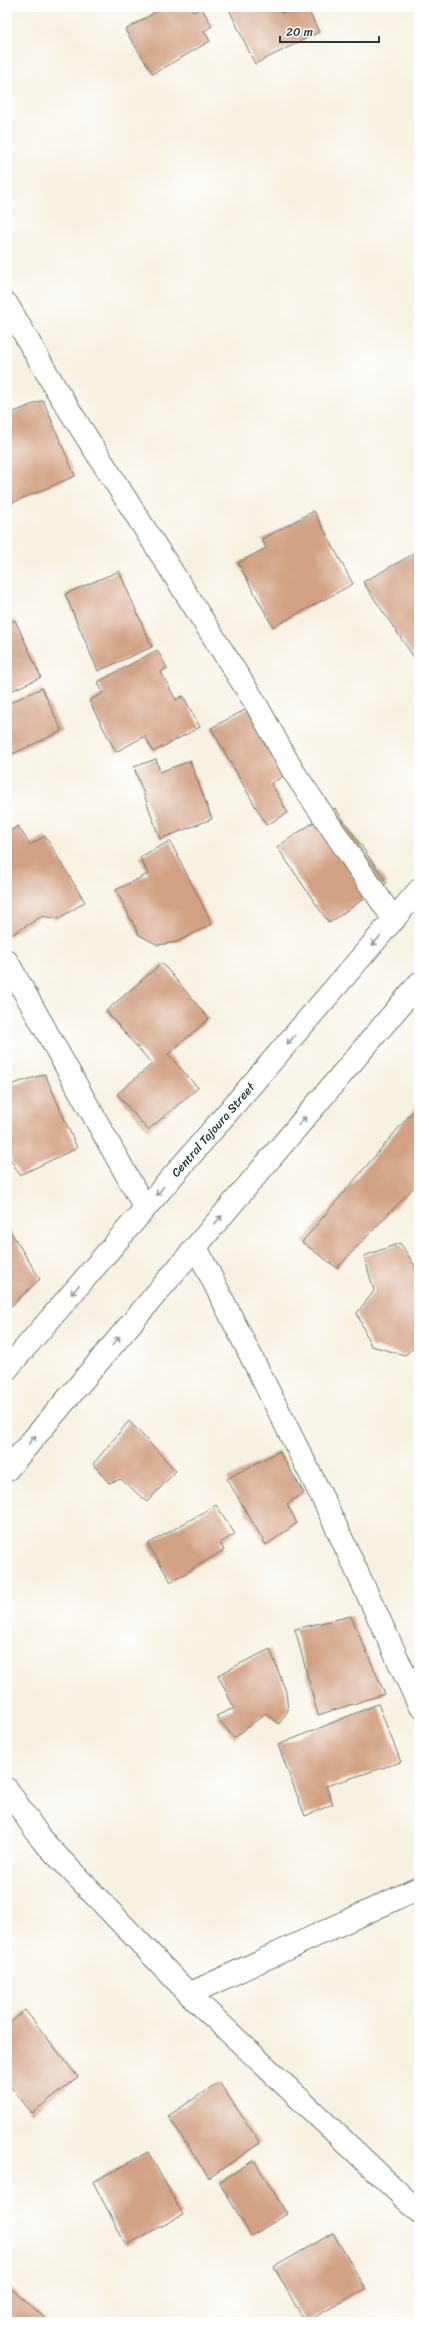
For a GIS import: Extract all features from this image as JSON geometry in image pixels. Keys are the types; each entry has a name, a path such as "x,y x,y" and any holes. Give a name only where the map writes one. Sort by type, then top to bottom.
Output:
{"street":[{"path":"7,304 56,389 256,704 293,771 394,920"},
{"name":"Central Tajoura Street","path":"7,1369 419,890"},
{"path":"7,961 145,1208"},
{"path":"7,1470 418,987"},
{"path":"196,1247 326,1505 419,1705"},
{"path":"7,1789 42,1840 189,1994 419,2212"},
{"path":"189,1994 419,1888"}],"building":[{"path":"164,7 190,7 194,12 201,7 212,26 204,31 210,41 153,74 125,30"},
{"path":"228,7 278,7 281,13 307,8 319,32 255,64"},
{"path":"43,400 75,476 7,505 7,415"},
{"path":"314,511 353,584 273,627 238,563 266,548 262,539"},
{"path":"419,551 419,656 415,659 363,582"},
{"path":"119,571 152,647 98,671 65,594"},
{"path":"15,620 41,677 7,693 7,624"},
{"path":"157,650 167,668 161,672 176,700 183,696 200,727 153,752 145,736 116,752 89,701 103,693 98,682"},
{"path":"42,688 62,731 8,756 7,704"},
{"path":"256,704 293,771 271,783 288,813 266,825 211,728"},
{"path":"156,759 160,772 190,761 212,819 160,839 134,767"},
{"path":"335,808 387,883 329,923 277,847"},
{"path":"18,826 30,845 45,836 85,902 58,919 42,916 10,936 7,932 7,833"},
{"path":"170,841 212,924 177,942 158,945 139,935 116,890 148,874 140,857"},
{"path":"162,963 209,1019 168,1054 198,1088 148,1130 117,1094 152,1064 106,1011"},
{"path":"45,1074 77,1148 20,1175 7,1153 7,1086"},
{"path":"419,1104 419,1182 337,1268 302,1242"},
{"path":"7,1226 40,1279 7,1310"},
{"path":"400,1243 419,1272 419,1343 405,1355 371,1346 357,1313 374,1291 364,1256"},
{"path":"129,1421 176,1471 147,1502 121,1479 109,1483 93,1464"},
{"path":"279,1451 304,1493 287,1504 297,1523 266,1545 227,1479"},
{"path":"216,1505 235,1534 220,1543 224,1550 171,1582 148,1544"},
{"path":"351,1616 385,1694 318,1715 295,1629"},
{"path":"270,1649 286,1692 288,1710 279,1724 266,1713 234,1738 216,1716 234,1708 218,1675"},
{"path":"378,1704 401,1762 326,1786 333,1804 305,1816 278,1745"},
{"path":"25,2010 78,2077 32,2113 7,2082 7,2026"},
{"path":"219,2082 260,2143 209,2178 168,2116"},
{"path":"148,2152 183,2215 126,2245 93,2182"},
{"path":"254,2160 287,2214 251,2236 219,2182"},
{"path":"333,2233 366,2289 305,2322 274,2267"},
{"path":"7,2285 46,2319 44,2322 7,2322"}]}
